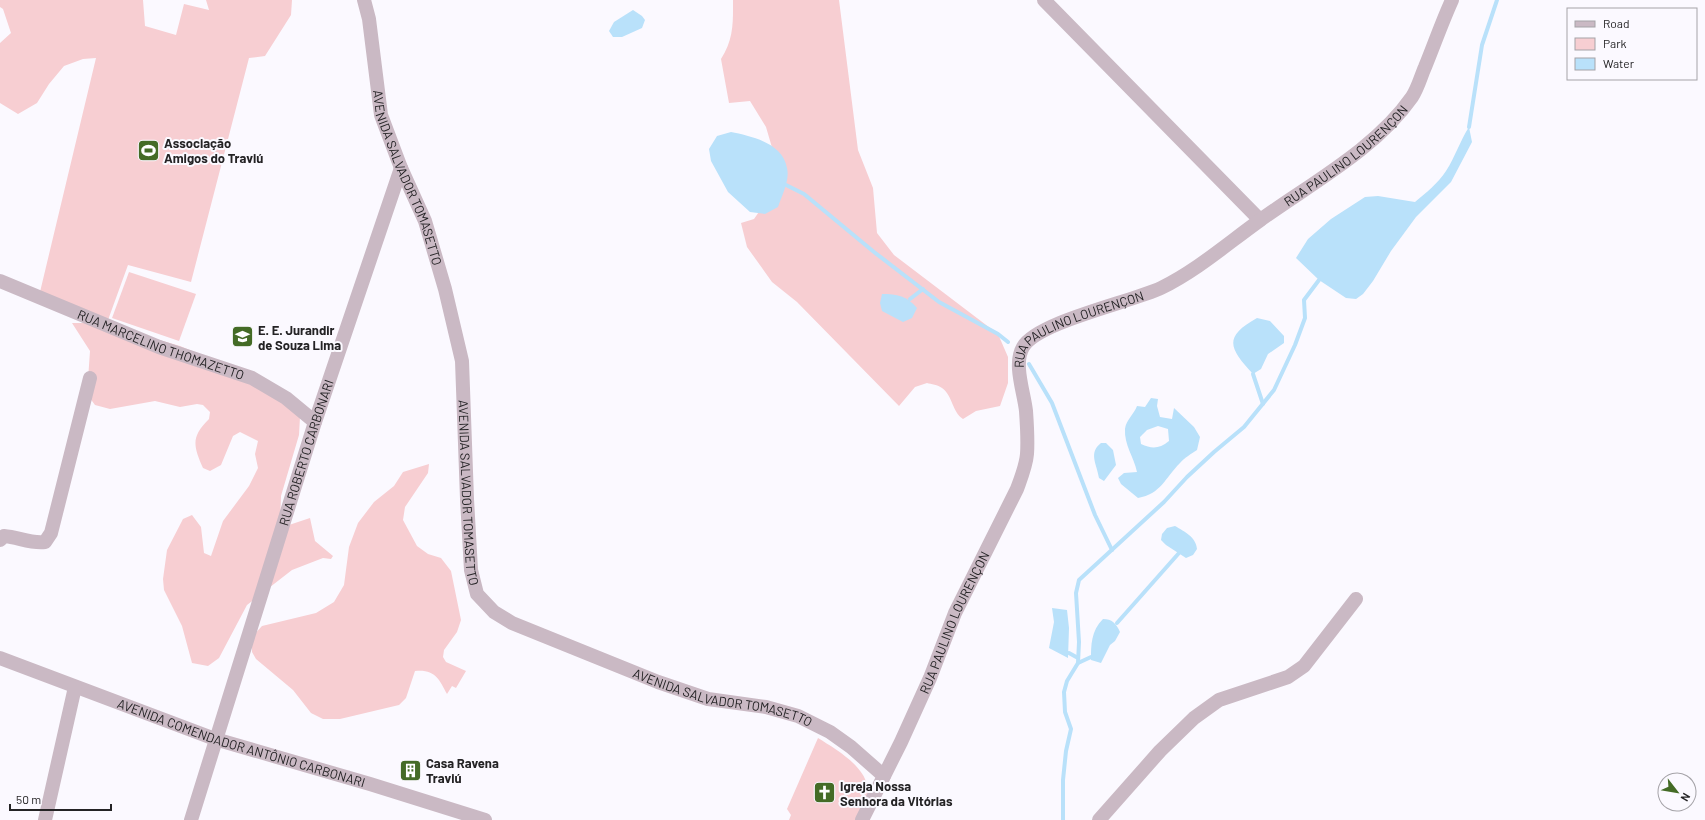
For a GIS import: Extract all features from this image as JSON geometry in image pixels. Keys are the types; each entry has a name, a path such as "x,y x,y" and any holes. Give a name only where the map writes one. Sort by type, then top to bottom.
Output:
{"street":[{"name":"AVENIDA SALVADOR TOMASETTO","path":"364,0 369,19 381,115 401,168 425,221 445,288 462,361 471,570 477,594 494,612 512,623 658,682 708,699 766,708 798,716 830,732 884,776"},
{"path":"1044,0 1260,220"},
{"name":"RUA PAULINO LOURENÇON","path":"862,820 930,678 955,613 1018,489 1024,471 1027,454 1026,409 1020,377 1022,348 1028,340 1036,334 1057,324 1159,288 1185,275 1260,220 1344,162 1397,117 1414,95 1452,0"},
{"name":"RUA ROBERTO CARBONARI","path":"191,820 315,422 401,168"},
{"name":"RUA MARCELINO THOMAZETTO","path":"0,281 159,347 252,378 286,398 315,422"},
{"path":"0,540 4,536 36,543 45,542 51,533 90,378"},
{"path":"1099,820 1109,807 1160,752 1194,718 1219,700 1288,677 1304,666 1356,599"},
{"name":"AVENIDA COMENDADOR ANTÔNIO CARBONARI","path":"0,658 216,739 370,784 485,820"},
{"path":"45,820 75,687"}],"green space":[{"name":"Associação Amigos do Traviú","path":"0,0 143,0 145,26 176,35 184,4 209,10 206,0 292,0 291,15 265,56 249,58 191,282 128,265 108,320 40,292 96,58 83,59 64,66 49,84 37,103 18,114 0,103 0,43 11,33 3,9 0,7"},
{"path":"733,0 839,0 858,150 873,188 877,233 894,255 998,334 1008,357 1008,383 1000,406 976,411 963,419 959,416 946,391 939,386 927,383 915,387 899,406 797,302 772,282 747,247 741,223 754,219 763,206 778,168 766,127 750,101 729,103 721,59 731,37 733,23"},
{"path":"129,272 196,294 179,341 112,318"},
{"path":"72,323 101,323 180,346 274,385 300,417 299,435 281,496 280,522 286,526 310,518 315,541 333,556 331,559 323,558 292,570 247,605 219,658 208,666 192,663 182,626 164,590 163,579 167,550 183,519 192,515 201,527 204,553 211,556 223,521 249,486 258,468 255,454 258,441 240,432 233,436 221,465 210,471 203,468 196,447 199,431 209,419 210,412 203,405 197,404 180,407 155,401 110,409 95,405 87,394 90,351"},
{"path":"429,464 428,473 405,507 403,520 417,546 428,554 441,558 451,571 461,620 457,632 444,650 443,657 446,662 466,671 456,688 452,686 447,694 439,680 432,673 415,671 406,698 399,705 340,719 323,719 311,713 293,690 256,659 252,652 252,637 262,626 316,613 334,602 344,585 349,547 358,523 374,502 394,486 403,472"},
{"path":"818,738 842,754 858,768 867,784 868,796 859,820 789,820 791,815 787,809"}],"water":[{"path":"633,10 645,20 642,28 622,37 613,37 609,31 614,22"},
{"path":"1469,127 1472,142 1451,182 1416,217 1391,251 1373,281 1363,294 1356,299 1346,298 1319,280 1296,258 1308,239 1331,219 1365,197 1378,196 1415,202 1436,184 1446,171"},
{"path":"731,132 765,142 779,152 784,159 788,173 787,182 778,207 765,214 750,212 728,192 711,161 709,149 717,136"},
{"path":"882,294 901,296 913,304 917,308 912,318 903,322 882,311 880,303"},
{"path":"1257,318 1270,321 1284,336 1284,343 1268,354 1261,369 1253,374 1239,357 1233,343 1234,337 1239,331"},
{"path":"1151,398 1158,399 1157,406 1160,417 1172,419 1174,408 1194,427 1200,437 1197,450 1182,461 1162,485 1152,493 1138,498 1121,484 1118,478 1124,473 1137,472 1126,440 1125,429 1137,406 1145,407","holes":["1158,426 1168,429 1169,441 1162,446 1149,447 1141,444 1140,437 1147,430"]},
{"path":"1101,443 1106,443 1113,450 1116,465 1104,481 1099,478 1094,459 1095,451"},
{"path":"1175,526 1183,530 1195,541 1197,549 1193,555 1186,558 1161,540 1162,534 1167,528"},
{"path":"1052,608 1067,610 1069,628 1068,658 1049,648 1054,622"},
{"path":"1103,619 1113,622 1120,632 1115,641 1110,645 1101,663 1091,660 1091,649 1092,638 1096,628"}],"waterway":[{"path":"1469,127 1482,45 1497,0"},
{"path":"786,185 804,194 874,252 939,302 998,334 1008,342"},
{"path":"1063,820 1063,780 1066,751 1071,729 1065,712 1064,692 1067,681 1078,663 1079,642 1076,593 1079,580 1164,502 1187,477 1244,427 1274,390 1295,345 1305,318 1304,300 1319,280"},
{"path":"910,299 923,289"},
{"path":"1029,364 1052,403 1095,515 1112,550"},
{"path":"1253,374 1263,404"},
{"path":"1117,623 1179,553"},
{"path":"1069,653 1078,658"},
{"path":"1078,663 1091,657"}],"place":[{"name":"Associação Amigos do Traviú","path":"149,150"},
{"name":"E. E. Jurandir de Souza Lima","path":"243,337"},
{"name":"Casa Ravena Traviú","path":"411,770"},
{"name":"Igreja Nossa Senhora da Vitórias","path":"824,793"}]}
